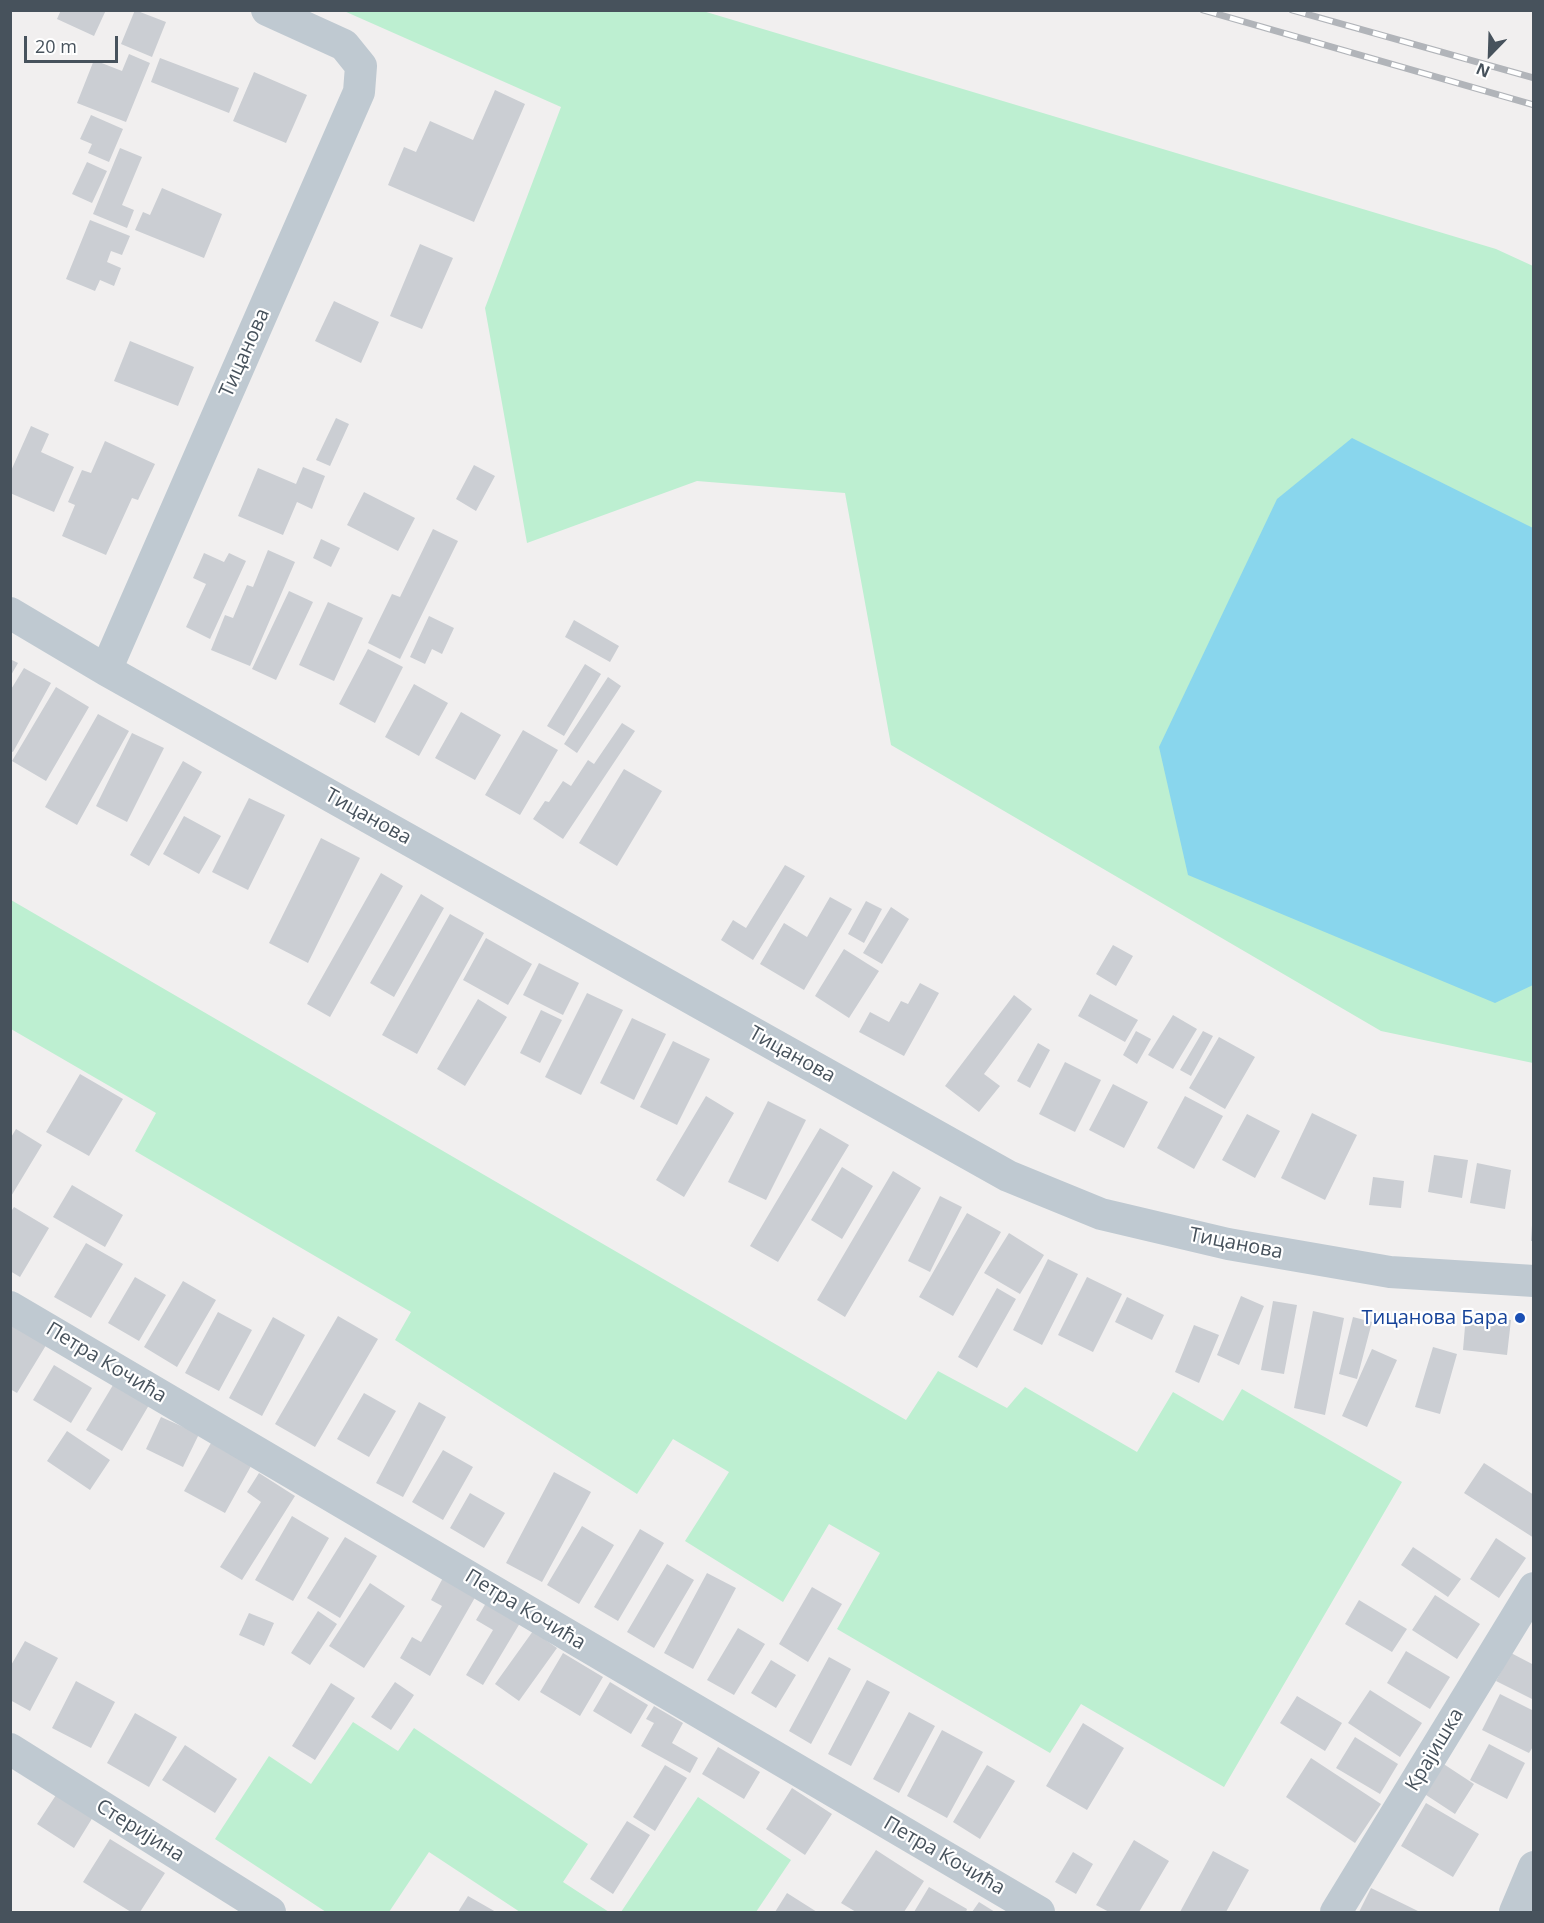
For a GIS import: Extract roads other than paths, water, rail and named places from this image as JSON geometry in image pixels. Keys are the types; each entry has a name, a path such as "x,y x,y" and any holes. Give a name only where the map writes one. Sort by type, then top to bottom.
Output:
{"street":[{"name":"Тицанова","path":"106,670 359,92 361,66 344,45 267,10"},
{"name":"Тицанова","path":"10,613 106,670 1008,1176 1101,1214 1228,1244 1390,1272 1533,1281"},
{"name":"Петра Кочића","path":"10,1307 1039,1912"},
{"name":"Крајишка","path":"1336,1912 1533,1588"},
{"name":"Стеријина","path":"10,1749 270,1912"},
{"path":"1515,1912 1533,1867"}],"water":[{"path":"1352,438 1533,528 1533,985 1495,1003 1188,875 1159,747 1277,499"}],"railway":[{"path":"1203,10 1534,105"},
{"path":"1292,10 1534,78"}],"place":[{"name":"Тицанова Бара","path":"1520,1318"}]}
